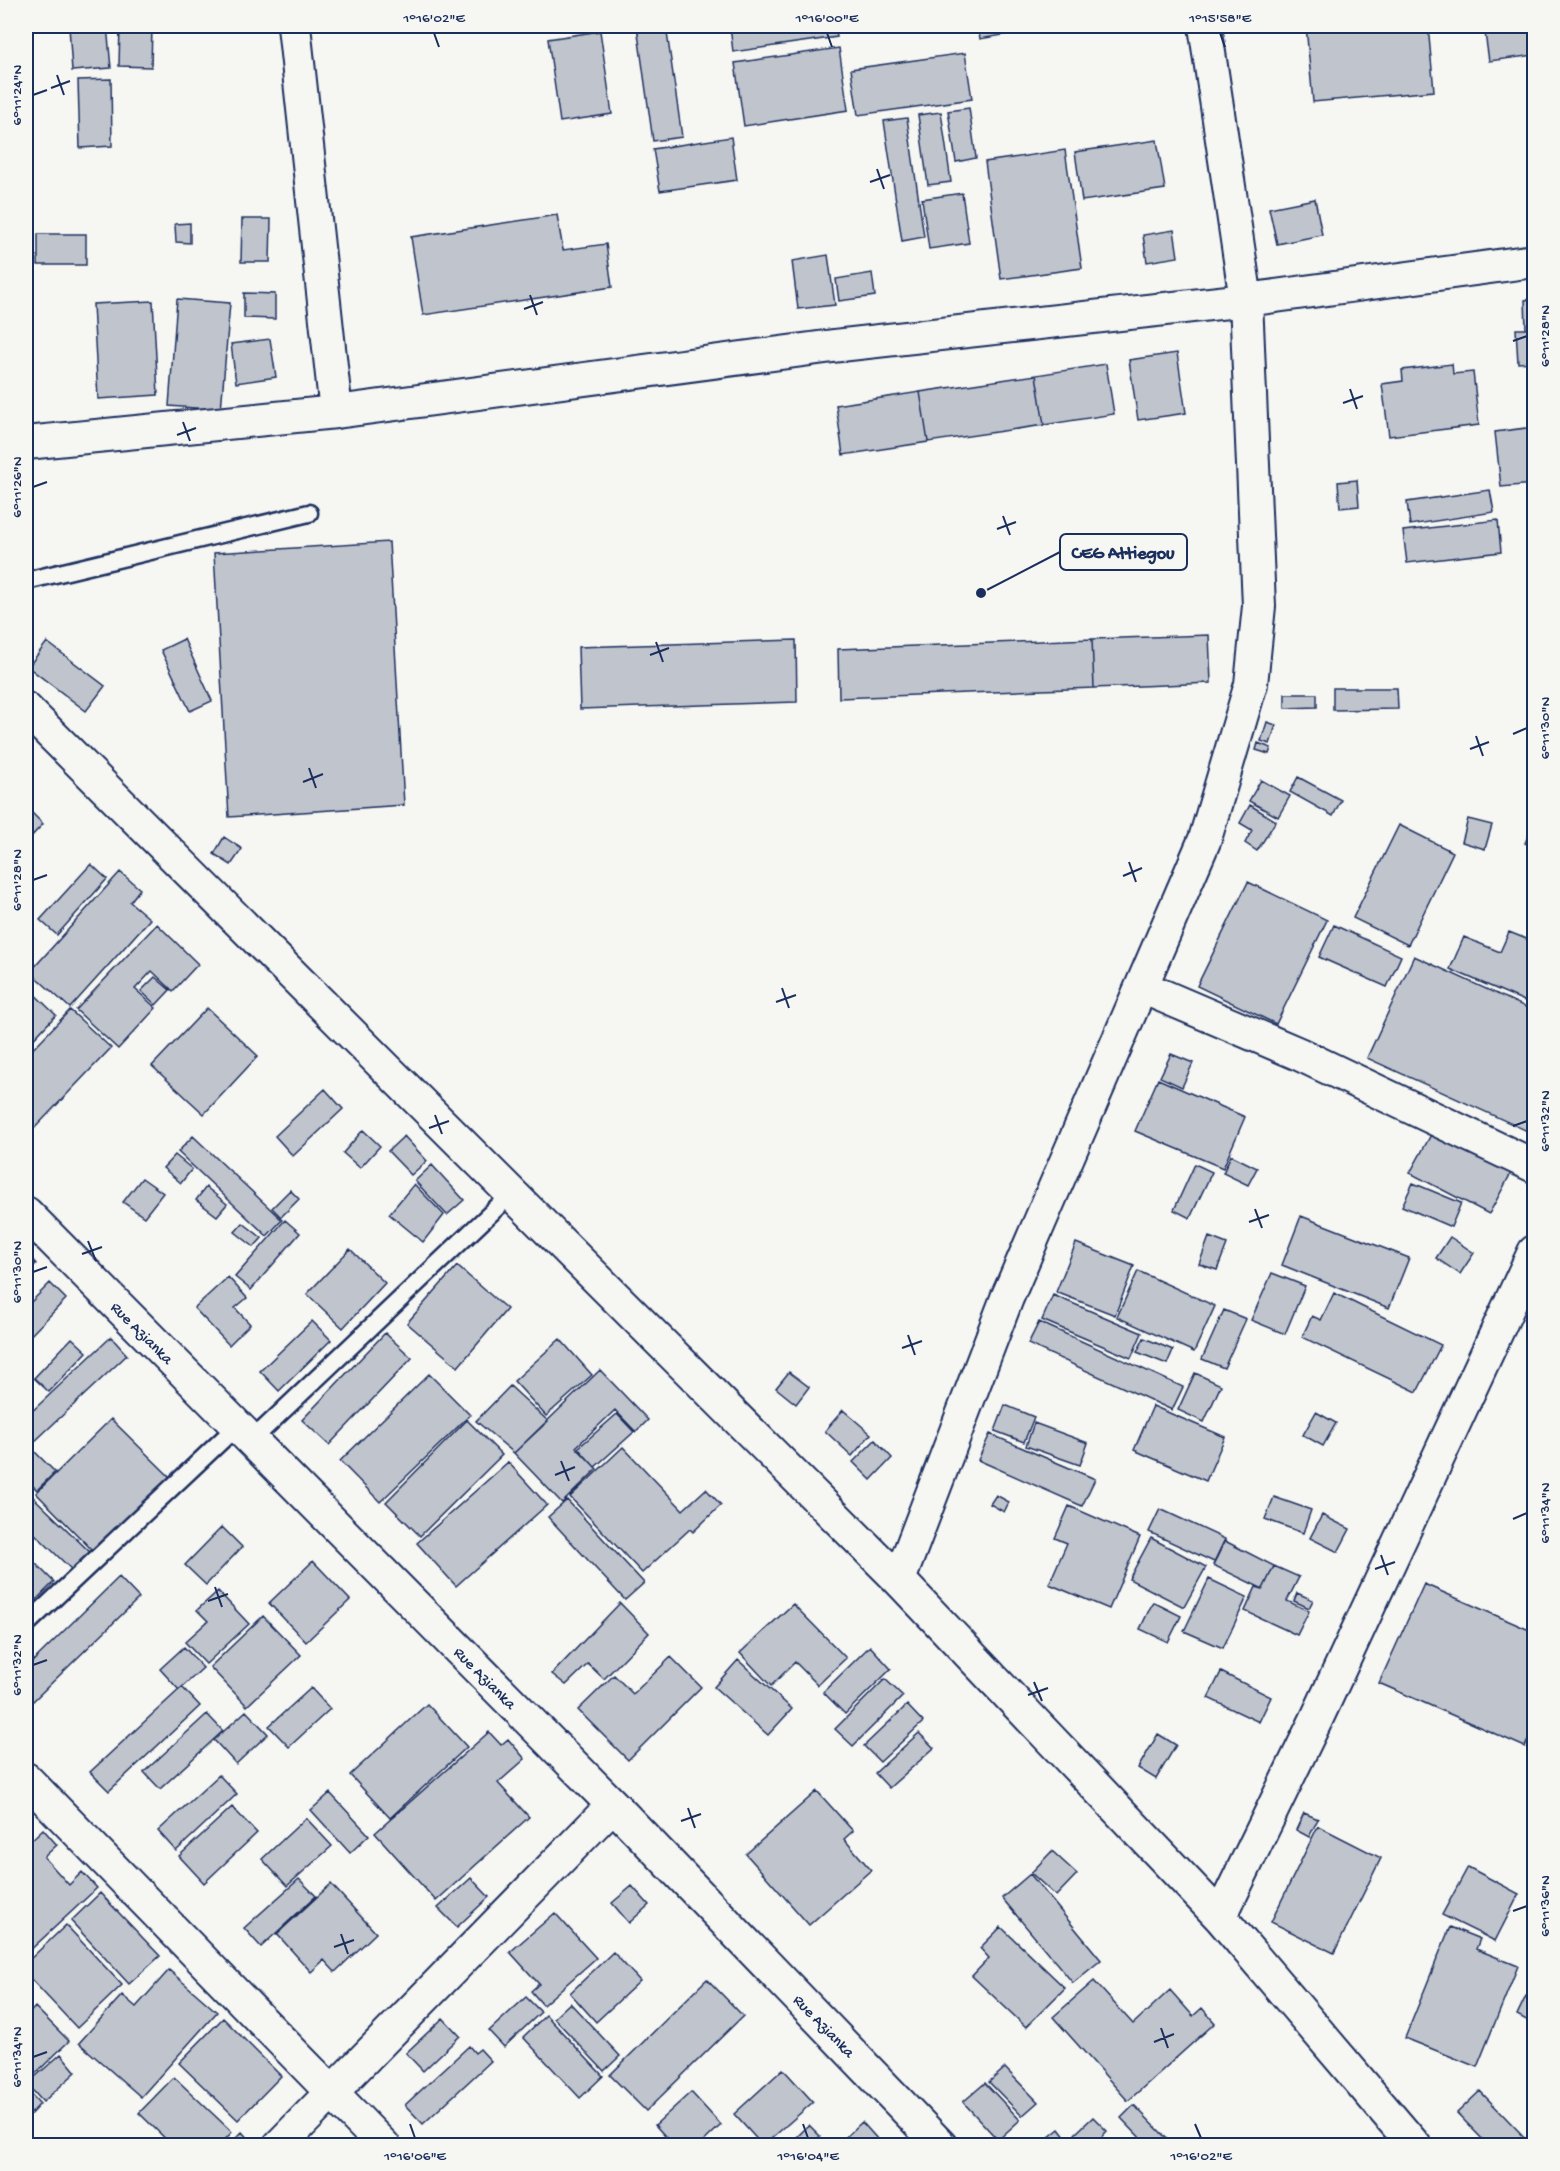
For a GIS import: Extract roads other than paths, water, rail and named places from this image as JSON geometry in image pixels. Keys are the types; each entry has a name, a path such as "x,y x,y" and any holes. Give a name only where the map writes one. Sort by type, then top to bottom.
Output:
{"street":[{"path":"294,26 336,412"},
{"path":"898,1580 1007,1298 1205,839 1251,684 1259,606 1246,300 1205,26"},
{"path":"26,443 336,412 832,346 1246,300 1534,261"},
{"path":"26,710 898,1580 1220,1917 1415,2145"},
{"path":"1142,987 1299,1054 1534,1166"},
{"name":"Rue Azianka","path":"26,1213 613,1805 941,2145"},
{"path":"1220,1917 1316,1720 1534,1252"},
{"path":"30,1793 333,2091 384,2145"},
{"path":"279,2145 613,1805"}],"lane":[{"path":"26,581 309,513"},
{"path":"26,1625 245,1433 511,1194"}],"place":[{"name":"CEG Attiegou","path":"981,593"}]}
